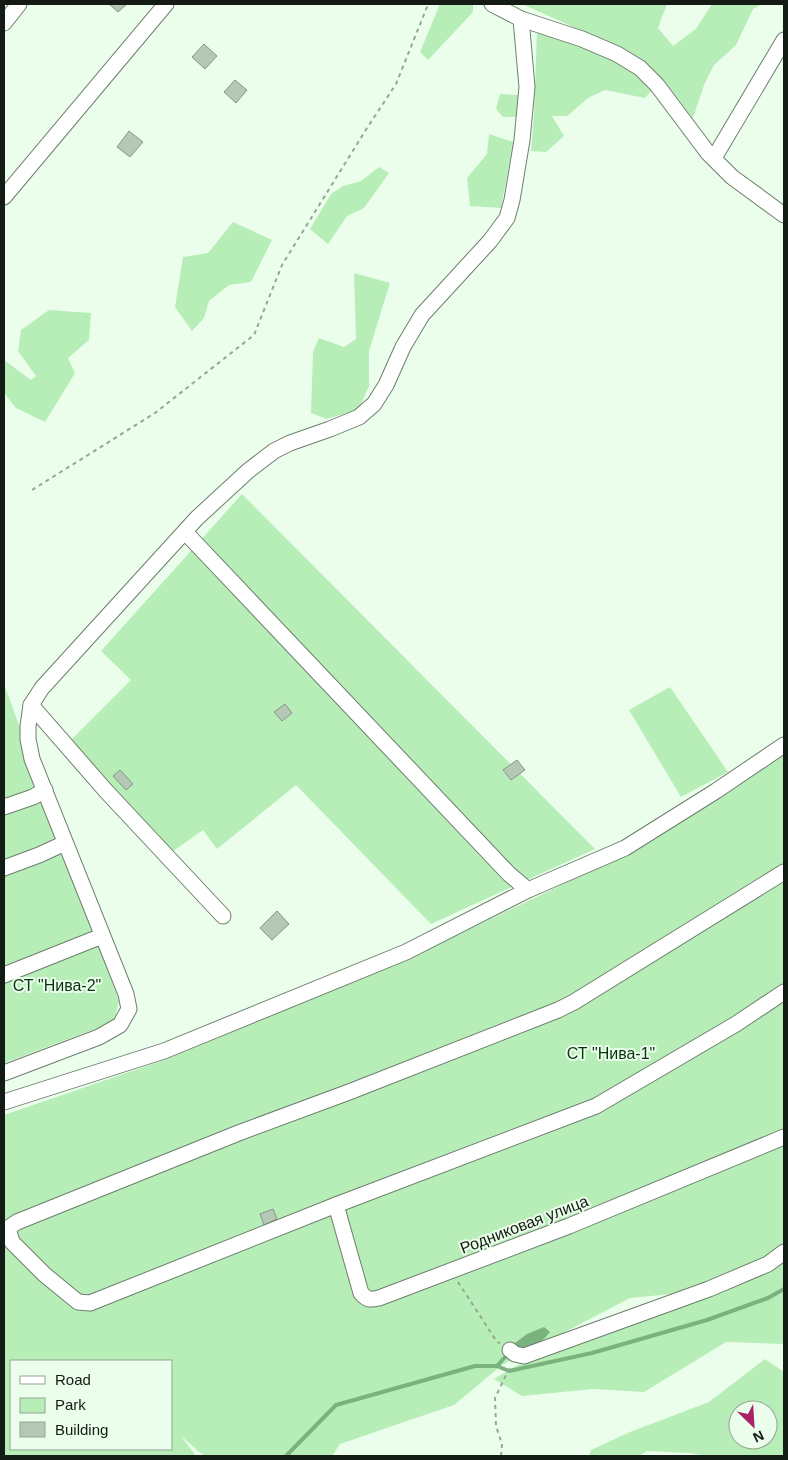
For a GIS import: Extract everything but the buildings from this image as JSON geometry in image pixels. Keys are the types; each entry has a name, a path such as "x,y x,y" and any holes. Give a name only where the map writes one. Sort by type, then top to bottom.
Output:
{"street":[{"path":"4,23 19,4"},
{"path":"4,197 166,4"},
{"path":"492,4 520,18 582,39 617,54 640,68 657,85 714,158 732,177 784,215"},
{"path":"4,1074 99,1037 120,1025 129,1009 126,994 32,759 28,739 31,705 48,681 185,532 248,471 274,451 359,417 374,404 386,384 403,347 422,315 490,241 507,218 512,200 522,140 527,87 520,18"},
{"path":"714,158 784,40"},
{"path":"185,532 509,874 528,890"},
{"path":"31,705 106,791 223,916"},
{"path":"4,1102 164,1051 406,952 528,890 625,848 716,791 784,745"},
{"path":"4,807 33,797 44,790"},
{"path":"4,868 65,843"},
{"path":"784,872 574,1002 558,1010 358,1089 241,1132 26,1219 8,1228 12,1242 45,1275 78,1302 90,1303 336,1205 596,1106 736,1024 784,992"},
{"path":"4,974 102,936"},
{"name":"Родниковая улица","path":"336,1205 361,1294 365,1299 369,1300 379,1298 569,1226 784,1138"},
{"path":"511,1357 515,1354 524,1356 533,1353 708,1289 768,1264 784,1252"}],"path":[{"path":"32,490 155,412 254,335 282,265 396,84 427,7 426,4"},
{"path":"458,1283 496,1342"},
{"path":"501,1456 502,1444 496,1426 495,1398 505,1378 511,1357"}],"green space":[{"path":"440,4 473,4 473,12 428,60 420,52"},
{"path":"522,4 667,4 658,28 673,46 696,29 712,4 762,4 753,9 736,45 714,65 704,85 693,118 665,82 627,51"},
{"path":"537,31 548,31 627,67 651,91 645,98 605,90 588,98 567,116 552,116 564,136 546,152 531,151"},
{"path":"500,94 518,95 518,117 503,117 496,109"},
{"path":"489,134 513,142 501,208 470,206 467,178 487,154"},
{"path":"379,167 389,173 364,208 347,216 328,244 310,229 331,194 343,186 361,181"},
{"path":"233,222 272,240 251,282 229,285 209,301 204,318 192,331 175,307 183,257 208,253"},
{"path":"354,273 390,283 369,351 369,386 359,409 327,419 311,413 313,352 319,338 344,347 356,339"},
{"path":"49,310 91,313 89,340 68,358 75,373 45,422 16,408 4,393 4,360 31,380 36,376 18,351 21,330"},
{"path":"242,494 595,849 431,924 296,785 217,849 203,830 162,859 66,745 131,680 101,651"},
{"name":"СТ \"Нива-2\"","path":"4,684 119,1001 114,1022 4,1063"},
{"path":"670,687 728,772 681,797 629,710"},
{"name":"СТ \"Нива-1\"","path":"784,749 784,1344 726,1342 644,1392 593,1389 522,1396 494,1379 523,1362 605,1335 714,1290 630,1298 502,1365 454,1405 340,1444 332,1456 204,1456 181,1436 196,1456 4,1456 4,1115 167,1059 408,959 628,853"},
{"path":"765,1359 784,1372 784,1456 708,1456 647,1451 639,1456 589,1456 591,1450 630,1432 709,1402"}],"shaded area":[{"path":"544,1327 550,1332 544,1339 526,1350 517,1349 515,1343 527,1334"}],"waterway":[{"path":"286,1456 336,1405 475,1366 497,1366 509,1371 592,1353 707,1320 768,1298 784,1289"},
{"path":"497,1366 506,1356"}]}
